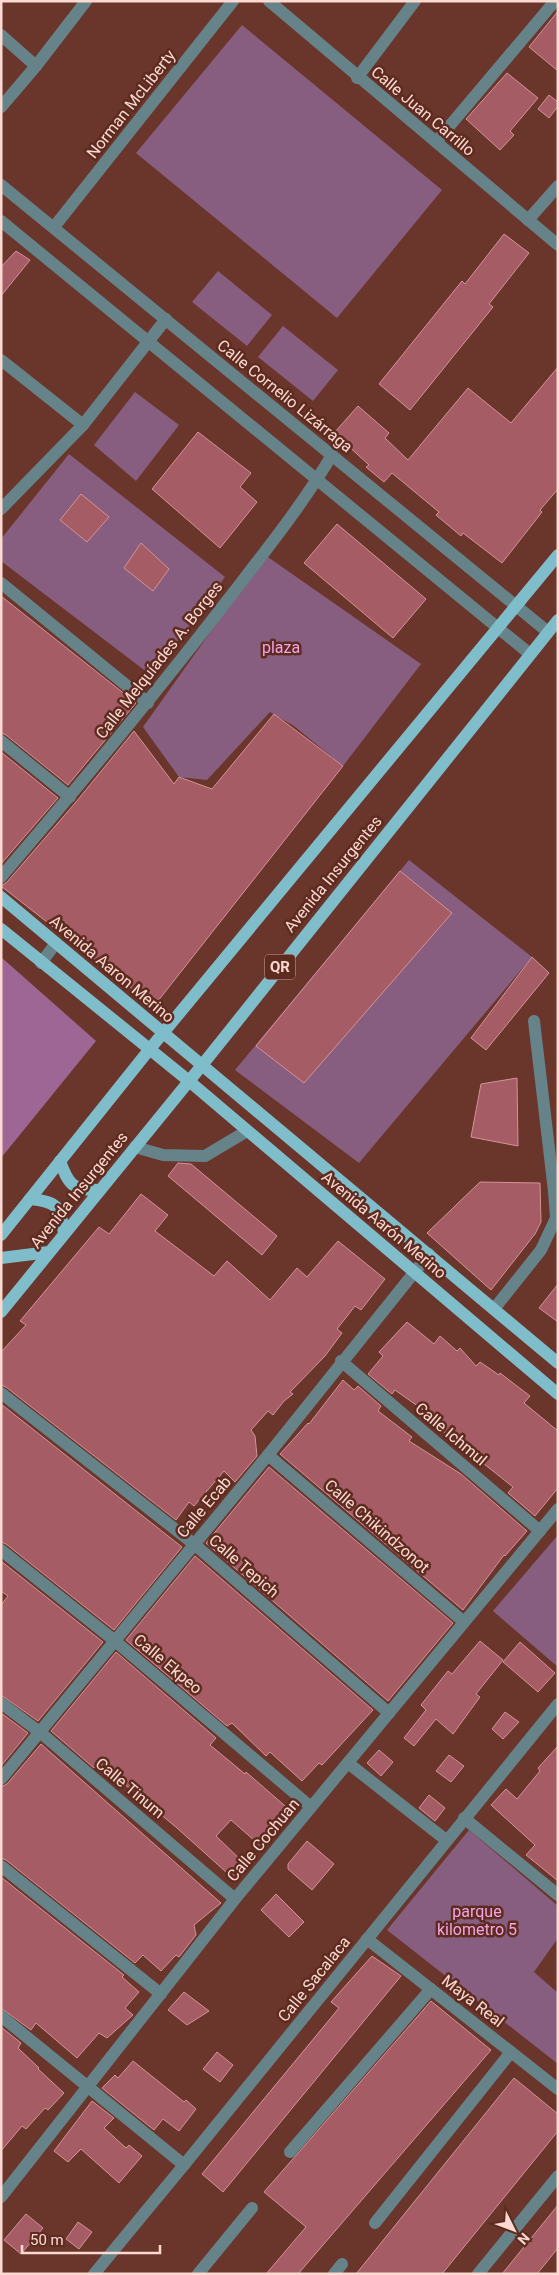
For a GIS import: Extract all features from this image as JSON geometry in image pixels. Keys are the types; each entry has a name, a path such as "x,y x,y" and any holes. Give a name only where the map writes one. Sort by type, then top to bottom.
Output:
{"main road":[{"name":"Avenida Insurgentes","path":"1,1235 149,1050 558,555"},
{"name":"Avenida Insurgentes","path":"1,1312 203,1064 558,620"},
{"name":"Avenida Aaron Merino","path":"1,897 163,1033 203,1064"},
{"path":"1,929 189,1081"},
{"name":"Avenida Aarón Merino","path":"203,1064 558,1363"},
{"name":"Avenida Aarón Merino","path":"189,1081 558,1394"},
{"path":"60,1161 67,1178 73,1186 80,1190 100,1190"},
{"path":"30,1199 49,1201 56,1206 61,1213 64,1233"},
{"path":"1,1258 49,1252"}],"street":[{"path":"1,107 36,66 86,1"},
{"name":"Norman McLiberty","path":"54,228 233,1"},
{"name":"Calle Juan Carrillo","path":"269,1 558,245"},
{"path":"358,78 415,1"},
{"path":"436,142 555,1"},
{"path":"1,35 36,66"},
{"name":"Calle Cornelio Lizárraga","path":"1,185 548,632"},
{"path":"528,220 558,186"},
{"path":"1,221 530,654"},
{"path":"1,509 83,425 166,319"},
{"path":"1,360 83,425"},
{"name":"Calle Melquíades A. Borges","path":"1,878 148,703 318,480 332,455"},
{"path":"1,584 148,703"},
{"path":"1,741 70,797"},
{"path":"41,963 56,943"},
{"path":"494,1309 541,1250 556,1218 534,1021"},
{"path":"135,1147 163,1155 205,1156 247,1131"},
{"name":"Calle Ecab","path":"1,1779 41,1734 429,1254"},
{"name":"Calle Ichmul","path":"341,1361 540,1531"},
{"name":"Calle Tepich","path":"1,1394 194,1544 389,1713"},
{"name":"Calle Chikindzonot","path":"268,1455 464,1622"},
{"name":"Calle Cochuan","path":"1,2197 235,1899 558,1509"},
{"name":"Calle Ekpeo","path":"1,1550 116,1641 311,1807"},
{"name":"Calle Tinum","path":"1,1703 41,1734 235,1899"},
{"name":"Calle Sacalaca","path":"94,2274 558,1704"},
{"path":"348,1763 446,1840"},
{"path":"464,1818 558,1895"},
{"path":"1,1866 161,1994"},
{"name":"Maya Real","path":"368,1939 558,2089"},
{"path":"290,2152 431,1989"},
{"path":"1,2016 184,2165"},
{"path":"375,2223 511,2052"},
{"path":"478,2274 558,2176"},
{"path":"198,2274 252,2208"}],"green space":[{"path":"242,25 442,190 337,318 136,153"},
{"path":"218,271 272,315 247,346 192,302"},
{"path":"283,326 338,370 313,401 258,357"},
{"path":"135,392 179,425 136,481 94,445"},
{"path":"69,454 225,577 152,676 1,561 1,539"},
{"name":"plaza","path":"265,555 421,664 343,766 294,726 270,712 207,780 179,777 143,727"},
{"path":"409,860 532,957 359,1163 235,1070"},
{"path":"558,1535 558,1667 493,1611"},
{"name":"parque kilometro 5","path":"469,1830 558,1906 558,1938 534,1972 558,1993 558,2064 387,1930"}],"shaded area":[{"path":"1,957 96,1041 1,1158"}],"building":[{"path":"558,11 558,71 529,47"},
{"path":"507,73 538,98 510,131 514,135 500,150 466,119"},
{"path":"549,95 558,102 558,106 549,118 538,109"},
{"path":"504,234 529,253 489,304 493,307 410,410 379,384 462,281 465,284"},
{"path":"16,251 30,260 1,296 1,267"},
{"path":"558,367 558,489 540,510 542,512 502,563 463,533 461,536 436,515 439,512 392,473 384,482 366,467 369,465 334,433 358,406 389,433 385,438 408,460 468,388 511,423"},
{"path":"198,432 251,473 240,487 257,502 220,548 152,489"},
{"path":"81,494 109,517 87,542 60,520"},
{"path":"337,524 426,599 393,638 304,563"},
{"path":"141,543 169,569 153,591 124,568"},
{"path":"1,596 136,703 68,785 1,733"},
{"path":"274,714 343,766 154,1006 1,886 7,882 76,802 134,731 174,784 179,777 212,789"},
{"path":"1,752 58,798 1,864"},
{"path":"400,871 452,913 304,1083 256,1046"},
{"path":"532,957 549,973 486,1050 471,1038"},
{"path":"517,1078 518,1146 471,1137 481,1084"},
{"path":"178,1163 191,1164 277,1236 262,1255 168,1176"},
{"path":"480,1182 540,1183 541,1222 535,1234 491,1290 427,1233"},
{"path":"141,1194 168,1215 155,1231 214,1276 227,1261 270,1300 297,1268 307,1277 338,1241 385,1279 361,1310 355,1306 337,1329 342,1333 325,1356 290,1392 293,1394 284,1401 273,1415 268,1411 251,1430 255,1436 257,1456 235,1482 224,1471 194,1506 189,1502 176,1520 1,1385 1,1352 26,1325 20,1321 99,1227 109,1234"},
{"path":"558,1284 558,1322 539,1308"},
{"path":"407,1322 434,1344 440,1336 457,1351 460,1348 476,1366 480,1362 499,1375 500,1373 530,1396 524,1403 558,1431 558,1488 535,1516 508,1493 513,1487 430,1421 433,1417 395,1390 392,1394 368,1374 383,1356 379,1352"},
{"path":"343,1380 354,1390 358,1386 381,1406 378,1411 412,1437 409,1441 461,1474 527,1531 504,1555 463,1610 280,1454 309,1424"},
{"path":"1,1404 182,1547 114,1630 1,1542"},
{"path":"269,1467 453,1623 388,1701 206,1543"},
{"path":"195,1556 373,1710 322,1765 319,1763 302,1781 270,1752 266,1756 232,1723 227,1726 126,1640"},
{"path":"1,1561 103,1642 38,1721 1,1695 1,1605 8,1596 1,1591"},
{"path":"480,1641 503,1660 476,1694 480,1697 453,1734 436,1719 414,1746 404,1738 426,1710 421,1705 448,1671 452,1674"},
{"path":"520,1642 555,1673 538,1692 503,1662"},
{"path":"116,1652 216,1738 210,1745 245,1774 246,1772 292,1812 263,1848 231,1820 216,1836 248,1867 236,1881 177,1828 99,1763 94,1768 51,1731"},
{"path":"505,1712 519,1722 503,1739 492,1729"},
{"path":"1,1713 28,1733 1,1766"},
{"path":"41,1744 221,1903 194,1925 196,1935 179,1957 176,1955 161,1971 143,1955 135,1963 6,1860 1,1858 1,1787 7,1784"},
{"path":"558,1746 558,1881 526,1855 535,1845 491,1805 506,1789 517,1799 540,1771 538,1768"},
{"path":"379,1750 393,1762 381,1776 367,1763"},
{"path":"449,1755 464,1766 451,1782 436,1771"},
{"path":"429,1795 445,1808 435,1821 419,1808"},
{"path":"307,1841 334,1864 312,1890 288,1869 288,1864"},
{"path":"1,1877 124,1975 122,1977 139,1992 125,2008 133,2015 107,2038 99,2033 77,2058 36,2023 31,2030 1,2008"},
{"path":"276,1894 304,1922 289,1937 261,1910"},
{"path":"372,1956 401,1976 223,2192 202,2174 339,2008 331,2002"},
{"path":"184,1992 209,2011 187,2025 168,2010"},
{"path":"431,2001 491,2050 298,2274 266,2274 306,2227 264,2192"},
{"path":"1,2027 21,2043 18,2048 64,2093 48,2110 45,2108 26,2129 22,2126 1,2151"},
{"path":"217,2052 233,2065 220,2082 203,2069"},
{"path":"133,2061 184,2102 186,2100 196,2109 179,2131 163,2119 154,2130 102,2088 115,2075 118,2078"},
{"path":"514,2078 558,2114 558,2131 442,2274 356,2274"},
{"path":"92,2101 114,2118 104,2128 126,2148 129,2145 142,2156 119,2183 81,2149 68,2162 54,2151"},
{"path":"558,2205 558,2248 537,2274 502,2274"},
{"path":"26,2214 43,2228 21,2254 4,2240"},
{"path":"78,2222 92,2232 79,2249 66,2239"}]}
